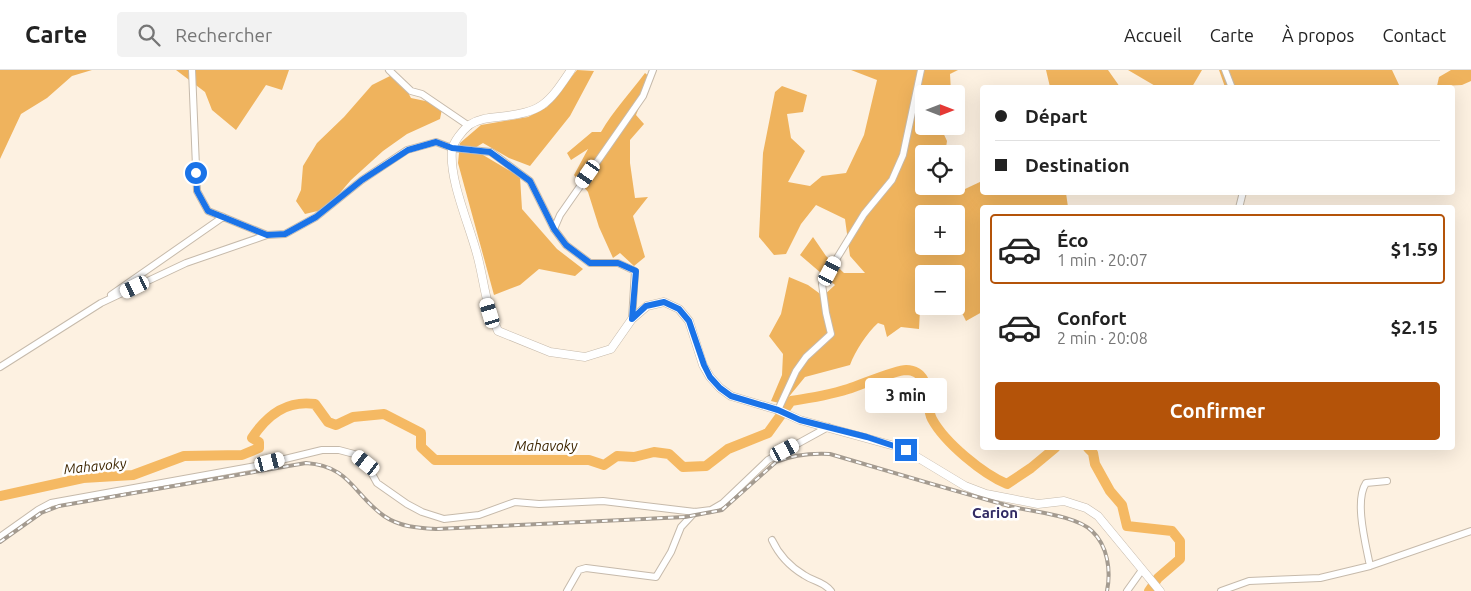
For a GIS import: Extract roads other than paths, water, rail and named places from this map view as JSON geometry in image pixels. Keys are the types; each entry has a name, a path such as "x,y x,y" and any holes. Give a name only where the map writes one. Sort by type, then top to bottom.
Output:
{"main road":[{"path":"571,70 557,92 542,106 526,114 482,119 469,126 452,148 453,173 478,259 485,297 498,331 550,352 585,357 611,349 632,319 646,306 664,302 679,309 689,321 710,377 731,396 778,410 800,420 902,448 965,486 986,494 1038,504 1064,501 1086,508 1098,516 1160,591"}],"street":[{"path":"192,70 197,191 208,211 267,235"},
{"path":"389,70 411,91 422,94 469,126"},
{"path":"554,229 564,209 643,96 653,70"},
{"path":"778,410 796,371 806,358 831,334 822,284 864,214 892,180 903,155 921,70"},
{"path":"1225,70 1231,85"},
{"path":"101,303 186,263 267,235 285,234 316,217 362,180 408,150 436,142 452,148 490,152 530,181 554,229 566,245 590,263 618,263 636,271 632,319"},
{"path":"0,367 101,303 223,217"},
{"path":"0,537 51,503 256,466 322,450 339,450 354,454 366,463 377,483 407,504 422,512 444,519 479,515 515,502 539,504 603,501 695,512 711,510 723,504 768,460 828,427"},
{"path":"1370,566 1365,531 1361,523 1361,491 1366,483 1387,481"},
{"path":"567,591 579,570 586,568 656,577 671,552 681,527 695,512"},
{"path":"1221,591 1249,581 1320,578 1370,566 1471,531"},
{"path":"772,540 779,555 804,576 824,583 831,591"},
{"path":"1127,591 1144,573"}],"waterway":[{"name":"Mahavoky","path":"0,496 83,478 133,475 184,456 242,455 259,448 259,442 252,438 271,416 286,407 305,403 315,404 328,422 336,425 353,417 384,414 421,433 421,447 435,460 589,460 604,465 617,456 634,457 654,452 669,454 683,467 706,466 728,449 768,433 791,401 841,391 906,370 921,376 927,389 932,419 946,438 965,457 997,479 1007,484 1031,468 1053,450"},
{"name":"Mahavoky","path":"1090,450 1093,453 1095,464 1110,491 1122,505 1127,526 1172,531 1180,541 1180,559 1158,578 1149,591"}],"railway":[{"path":"0,542 41,513 59,506 306,463 332,469 350,482 384,516 396,523 416,527 436,529 685,517 722,510 776,462 802,455 830,454 1009,506 1075,521 1092,531 1102,544 1107,559 1109,575 1107,591"}],"district":[{"name":"Carion","path":"995,512"}]}
